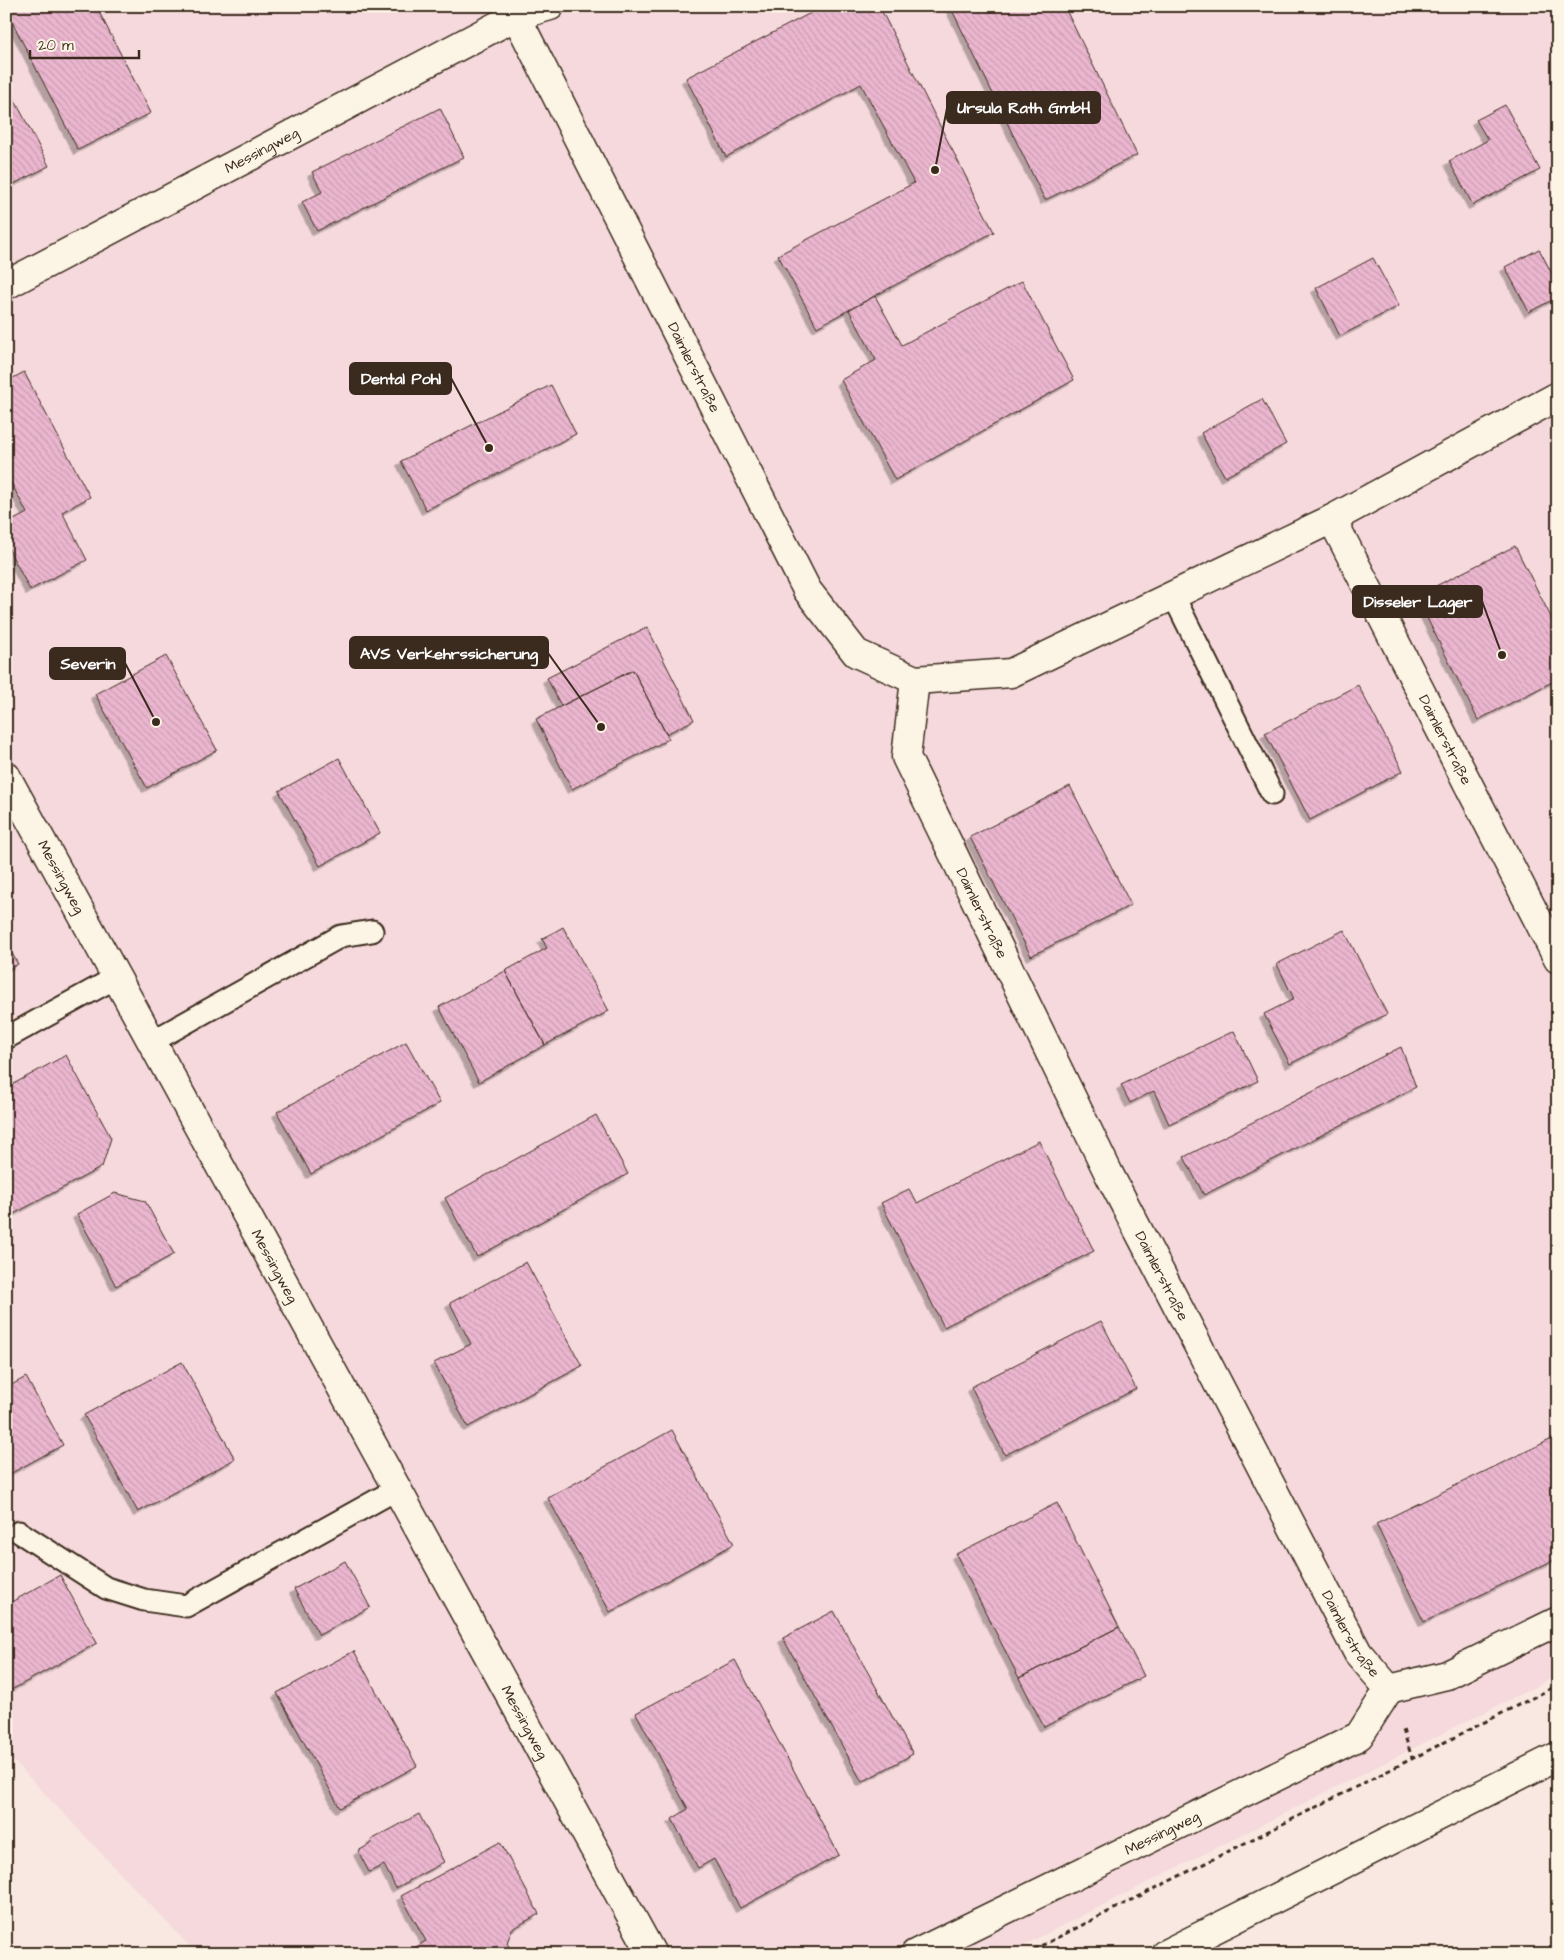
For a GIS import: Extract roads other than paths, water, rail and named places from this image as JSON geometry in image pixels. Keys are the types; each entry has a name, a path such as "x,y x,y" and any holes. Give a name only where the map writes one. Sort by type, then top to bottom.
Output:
{"street":[{"name":"Messingweg","path":"6,284 513,11 550,6"},
{"name":"Daimlerstraße","path":"513,11 807,590 856,653 915,680 1011,673 1332,519 1558,396"},
{"name":"Daimlerstraße","path":"1332,519 1558,959"},
{"name":"Daimlerstraße","path":"915,680 906,757 1109,1174 1358,1653 1389,1689 1447,1675 1558,1621"},
{"name":"Messingweg","path":"6,776 652,1954"},
{"name":"Messingweg","path":"915,1954 1359,1736 1389,1689"},
{"path":"1165,1954 1558,1756"}],"lane":[{"path":"1173,595 1272,794"},
{"path":"153,1041 341,936 372,932"},
{"path":"6,1038 117,976"},
{"path":"20,1532 106,1588 144,1600 186,1606 397,1490"}],"place":[{"name":"Ursula Rath GmbH","path":"935,170"},
{"name":"Dental Pohl","path":"489,448"},
{"name":"Disseler Lager","path":"1502,655"},
{"name":"Severin","path":"156,722"},
{"name":"AVS Verkehrssicherung","path":"601,727"}]}
